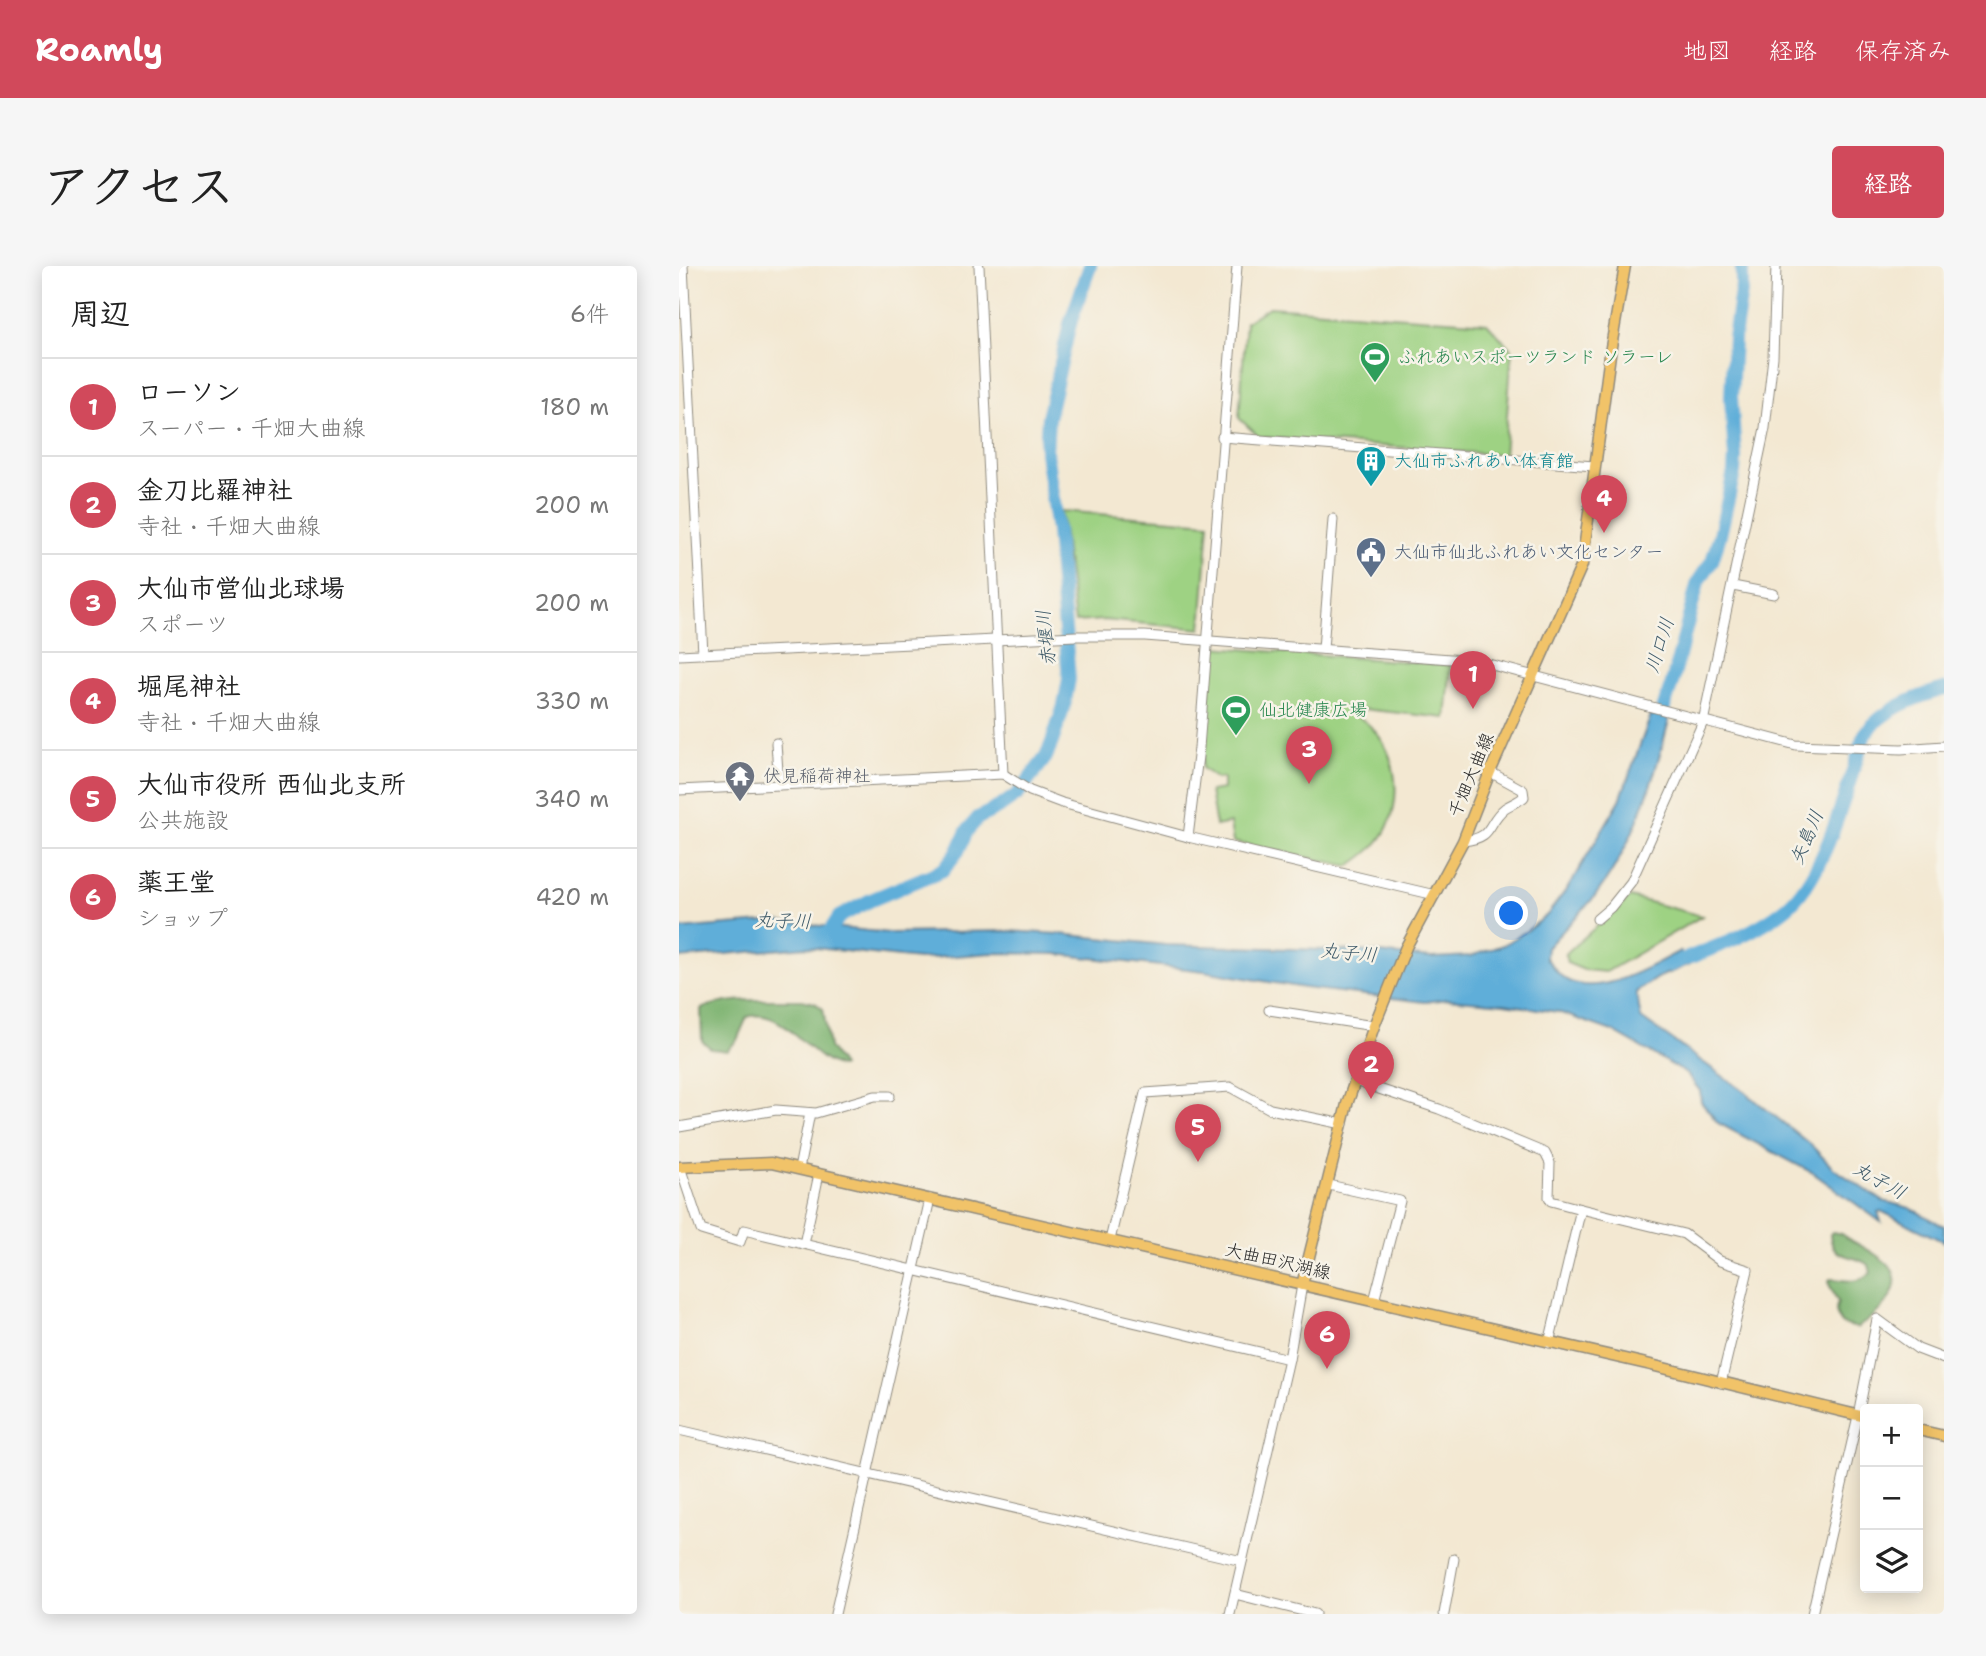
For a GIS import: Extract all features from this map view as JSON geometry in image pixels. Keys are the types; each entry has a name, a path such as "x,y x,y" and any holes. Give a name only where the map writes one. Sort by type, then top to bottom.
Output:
{"main road":[{"name":"千畑大曲線","path":"1302,1285 1343,1124 1374,1026 1406,947 1463,841 1490,772 1582,565 1611,346 1625,266"},
{"name":"大曲田沢湖線","path":"679,1167 771,1163 1374,1301 1860,1417"},
{"path":"1923,1431 1944,1436"}],"street":[{"path":"683,266 703,654"},
{"path":"979,266 1003,774"},
{"path":"1188,837 1199,747 1237,266"},
{"path":"1597,919 1611,907 1631,882 1698,721 1733,586 1765,428 1773,357 1776,266"},
{"path":"1222,438 1594,466"},
{"path":"1323,649 1333,519"},
{"path":"1733,586 1774,594"},
{"path":"679,655 1076,636 1145,636 1206,640 1477,661 1795,746 1944,746"},
{"path":"776,743 779,785"},
{"path":"1463,841 1482,836 1489,831 1501,812 1524,797 1523,790 1490,772"},
{"path":"679,790 1003,774 1030,791 1062,803 1188,837 1435,895"},
{"path":"1269,1010 1374,1026"},
{"path":"1355,1081 1440,1109 1545,1153 1550,1163 1551,1201 1684,1234 1720,1261 1748,1270 1721,1383"},
{"path":"1109,1240 1145,1093 1230,1087 1270,1109 1343,1124"},
{"path":"679,1127 776,1110 810,1114 875,1096 890,1096"},
{"path":"799,1169 810,1114"},
{"path":"679,1167 701,1230 740,1242 744,1230 1289,1359"},
{"path":"804,1244 819,1174"},
{"path":"1328,1185 1399,1201 1374,1301"},
{"path":"835,1614 930,1199"},
{"path":"1549,1343 1581,1209"},
{"path":"1230,1614 1289,1359 1302,1285"},
{"path":"1864,1404 1877,1319 1918,1349 1944,1359"},
{"path":"1812,1614 1860,1425"},
{"path":"679,1430 1242,1561"},
{"path":"1444,1614 1454,1559"},
{"path":"1234,1594 1315,1614"}],"green space":[{"name":"ふれあいスポーツランド ソラーレ","path":"1269,307 1487,323 1512,350 1504,455 1259,437 1239,418 1246,322"},
{"path":"1061,511 1209,523 1201,629 1104,620 1075,622"},
{"path":"1213,647 1451,665 1446,718 1343,707 1366,722 1381,739 1395,777 1395,803 1384,834 1371,850 1349,866 1233,842 1230,823 1216,826 1210,791 1223,789 1223,778 1217,779 1202,768"},
{"path":"1630,897 1702,916 1606,972 1584,970 1567,963 1565,954"},
{"path":"802,1000 815,1003 823,1009 829,1047 842,1066 828,1062 773,1019 760,1016 747,1017 737,1040 727,1051 712,1049 702,1041 701,1009 724,1002"},
{"path":"1833,1232 1881,1258 1891,1268 1895,1277 1892,1294 1872,1317 1857,1328 1840,1321 1836,1311 1838,1302 1828,1282 1830,1279 1860,1279 1871,1273 1869,1265 1838,1252 1831,1243 1830,1234"}],"water":[{"name":"丸子川","path":"1651,715 1669,720 1650,788 1633,831 1598,892 1547,948 1546,958 1565,979 1578,984 1593,985 1624,978 1680,951 1690,964 1657,978 1636,992 1641,1018 1745,1092 1812,1146 1833,1168 1883,1201 1910,1208 1944,1226 1944,1242 1881,1211 1878,1212 1881,1222 1813,1173 1718,1123 1701,1102 1700,1091 1686,1073 1612,1031 1558,1012 1447,999 1425,1002 1305,988 1204,971 1056,954 991,953 919,959 806,947 679,958 679,929 775,921 889,933 1007,931 1166,945 1360,951 1431,958 1471,956 1503,945 1528,930 1547,915 1569,886 1620,800"}],"waterway":[{"name":"赤堰川","path":"826,937 839,917 871,900 943,870 978,818 1018,794 1046,757 1052,742 1064,706 1069,679 1057,531 1046,451 1048,418 1070,324 1090,266"},
{"name":"川口川","path":"1655,734 1672,683 1698,582 1712,561 1720,535 1734,472 1731,397 1742,266"},
{"name":"矢島川","path":"1670,965 1744,934 1772,919 1800,894 1813,875 1834,828 1865,734 1872,725 1891,711 1911,700 1944,689"}],"place":[{"name":"ふれあいスポーツランド ソラーレ","path":"1375,384"},
{"name":"大仙市ふれあい体育館","path":"1371,488"},
{"name":"堀尾神社","path":"1604,533"},
{"name":"大仙市仙北ふれあい文化センター","path":"1371,579"},
{"name":"ローソン","path":"1473,709"},
{"name":"仙北健康広場","path":"1236,737"},
{"name":"大仙市営仙北球場","path":"1309,784"},
{"name":"伏見稲荷神社","path":"740,803"},
{"name":"金刀比羅神社","path":"1371,1099"},
{"name":"大仙市役所 西仙北支所","path":"1198,1162"},
{"name":"薬王堂","path":"1327,1369"}]}
